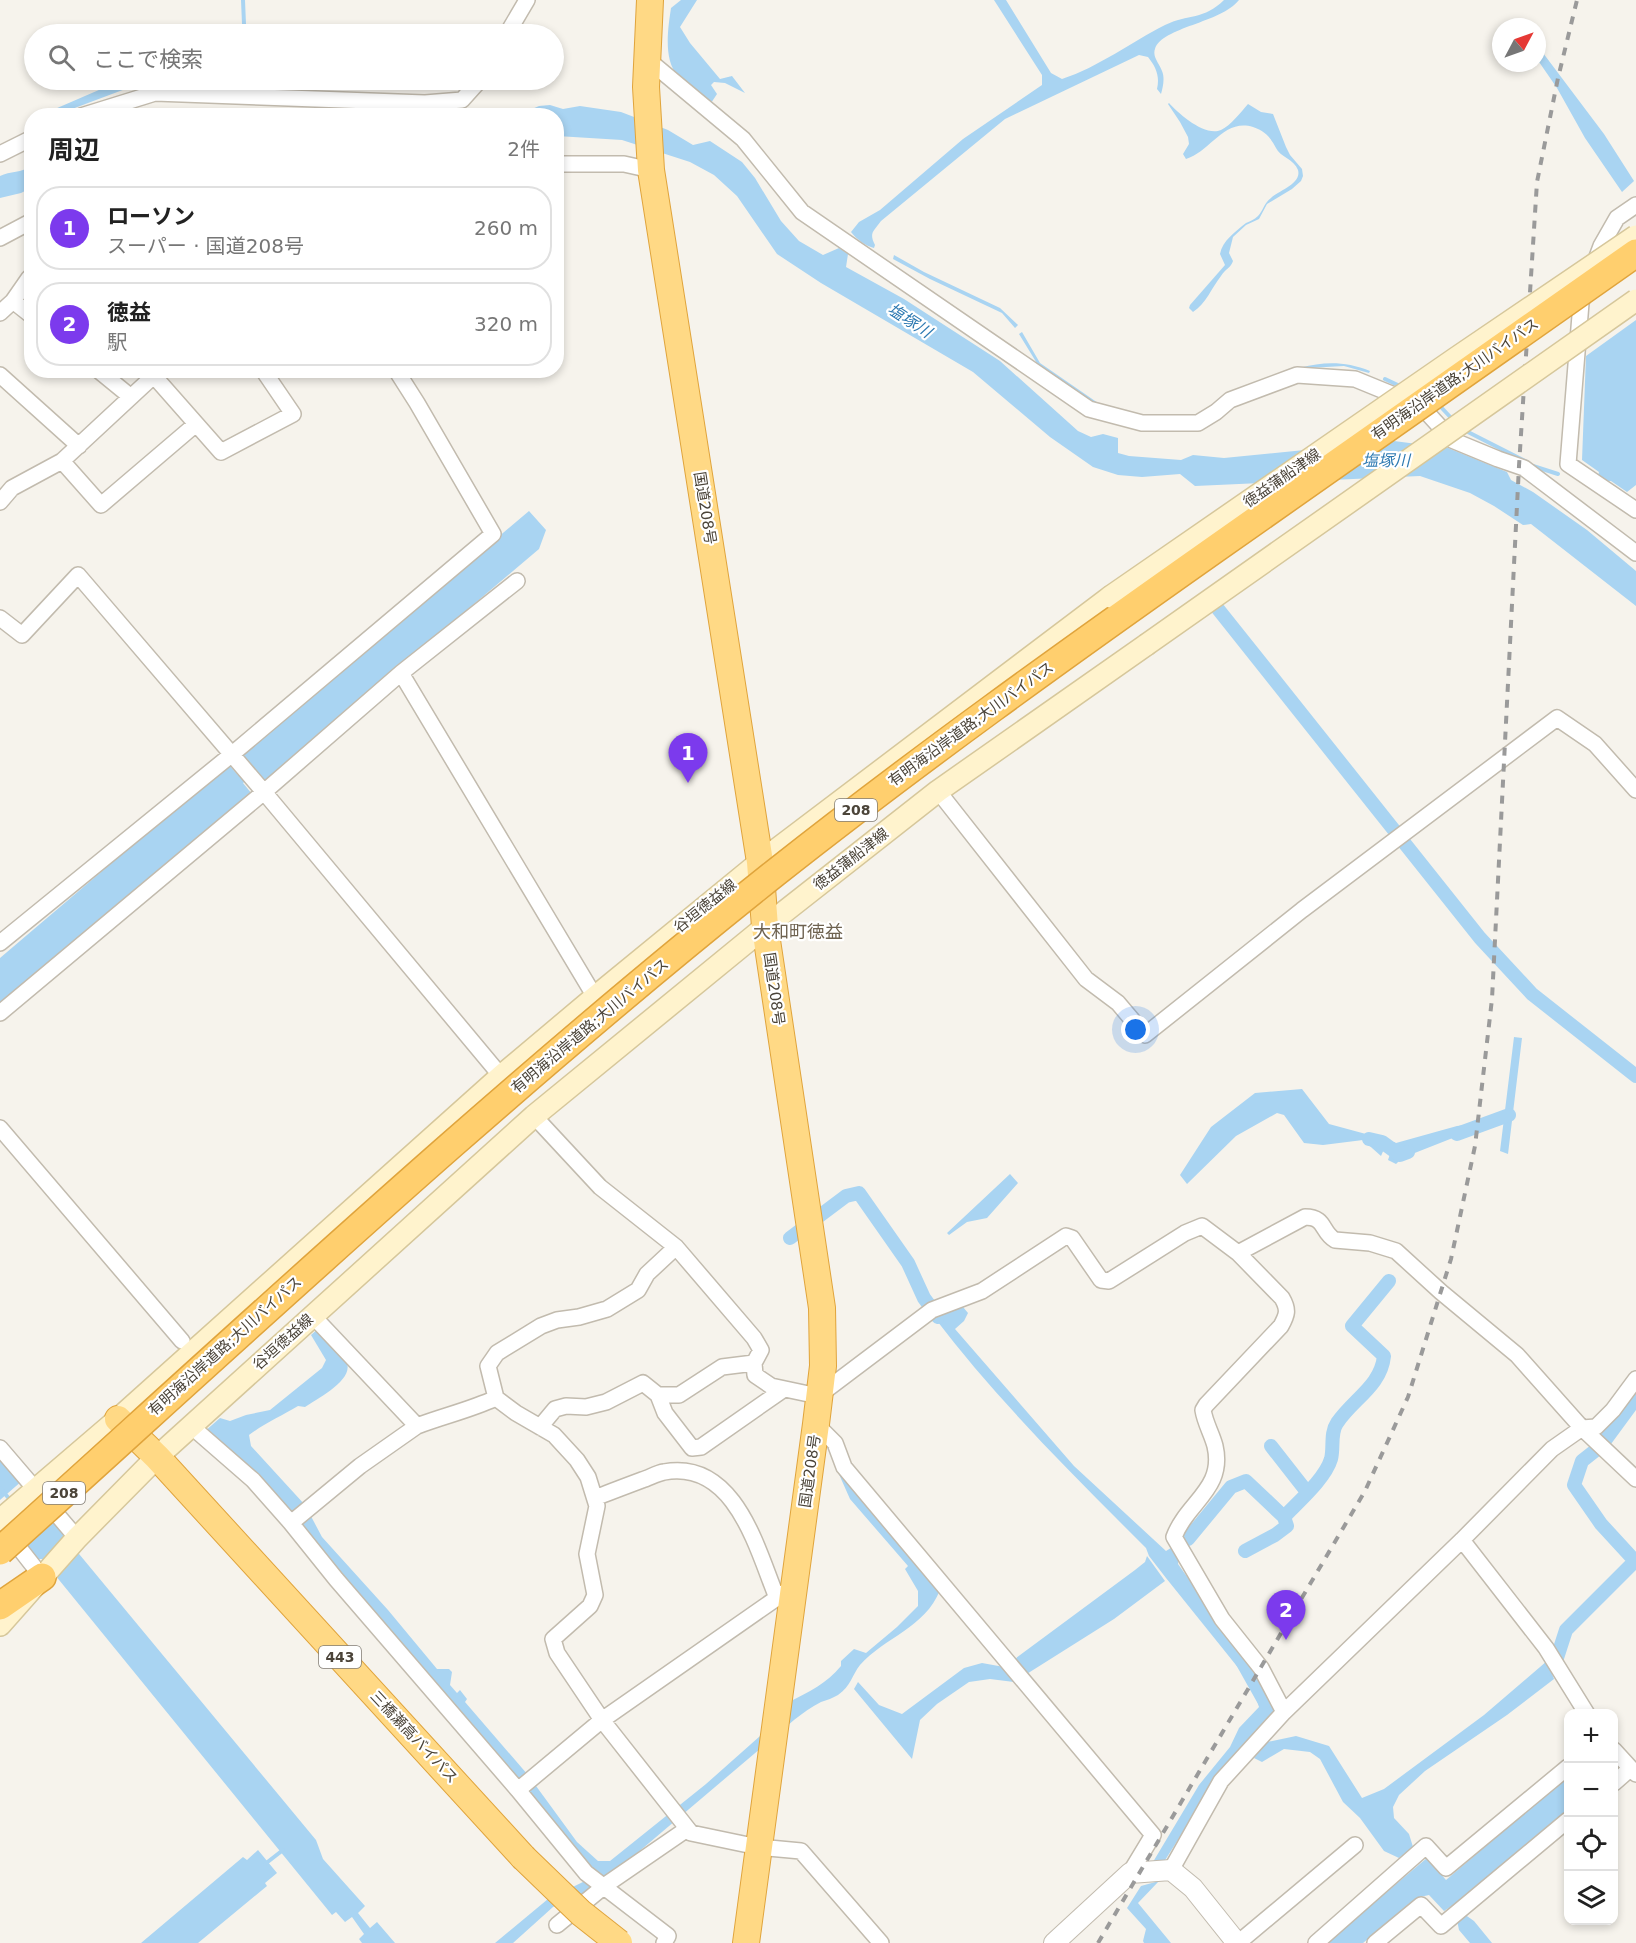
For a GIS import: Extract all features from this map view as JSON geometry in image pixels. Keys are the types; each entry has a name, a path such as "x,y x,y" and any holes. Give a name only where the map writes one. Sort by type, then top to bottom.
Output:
{"highway":[{"name":"国道208号","path":"650,0 646,87 651,170 760,862 765,927 822,1308 822,1366 816,1424 786,1592 746,1943"},
{"name":"有明海沿岸道路;大川バイパス","path":"123,1427 306,1272 554,1055 779,870 911,768 1101,629 1636,253"},
{"name":"三橋瀬高バイパス","path":"123,1427 157,1457 523,1857 581,1913 619,1943"},
{"name":"208","path":"0,1551 123,1427"},
{"path":"0,1606 42,1577"}],"main road":[{"name":"徳益蒲船津線","path":"760,862 1110,597 1636,236"},
{"name":"徳益蒲船津線","path":"765,927 938,791 1636,300"},
{"path":"934,729 938,791"},
{"name":"谷垣徳益線","path":"0,1522 36,1490 123,1427 501,1076 760,862"},
{"name":"谷垣徳益線","path":"0,1625 77,1538 157,1457 312,1315 534,1116 765,927"},
{"path":"595,997 618,1047"},
{"path":"501,1076 534,1116"}],"street":[{"path":"513,24 527,0"},
{"path":"646,58 743,139 802,212 1089,409 1142,423 1198,423 1230,400 1297,375 1355,379 1421,406 1452,440 1524,468 1636,553"},
{"path":"107,108 155,93 425,103 462,100 471,90"},
{"path":"0,153 24,142"},
{"path":"564,164 624,164 651,170"},
{"path":"1633,502 1568,464 1581,303 1601,246 1617,218 1636,205"},
{"path":"0,238 24,225"},
{"path":"0,313 13,301 24,285"},
{"path":"13,301 24,310"},
{"path":"0,375 78,446"},
{"path":"108,378 131,397"},
{"path":"0,502 12,488 62,461 152,378"},
{"path":"161,378 221,452 293,414 268,378"},
{"path":"0,943 231,755 493,534 401,378"},
{"path":"62,461 101,506 196,424"},
{"path":"0,477 12,488"},
{"path":"0,618 22,635 78,575 264,792 501,1076"},
{"path":"0,1013 264,792 401,673 517,581"},
{"path":"401,673 595,997"},
{"path":"938,791 1086,979 1118,1003 1145,1035 1302,910 1557,718 1595,744 1636,790"},
{"path":"534,1116 600,1187 676,1247 754,1338 761,1350 754,1363 755,1375 771,1386 819,1396 932,1310 982,1290 1066,1236 1072,1238 1101,1280 1109,1281 1185,1233 1202,1226 1238,1253 1282,1298 1287,1307 1287,1316 1281,1326 1203,1410 1215,1448 1215,1475 1202,1497 1179,1525 1174,1537 1222,1619 1261,1668 1284,1712"},
{"path":"0,1128 182,1341"},
{"path":"1238,1253 1305,1217 1313,1217 1321,1221 1330,1237 1335,1240 1370,1243 1396,1251 1441,1292 1517,1354 1582,1428 1636,1479"},
{"path":"676,1247 647,1274 638,1290 607,1309 557,1320 541,1326 497,1353 488,1366 496,1398 516,1413 554,1435 577,1460 588,1477 597,1506 587,1554 595,1595 590,1606 553,1639 557,1653 602,1720 691,1833 758,1847 801,1851 881,1943"},
{"path":"312,1315 417,1426"},
{"path":"658,1395 679,1395 722,1367 754,1363"},
{"path":"1171,1870 1221,1781 1284,1712 1462,1540 1552,1449 1582,1428 1596,1427 1613,1410 1636,1378"},
{"path":"540,1427 555,1409 566,1406 586,1407 606,1402 643,1383 658,1395 665,1413 692,1448 696,1475"},
{"path":"692,1448 700,1447 784,1389"},
{"path":"291,1523 360,1466 417,1426 475,1408 496,1398"},
{"path":"816,1424 835,1443 844,1467 1153,1835 1130,1873 1054,1943"},
{"path":"191,1426 253,1480 291,1523 586,1873 668,1936 664,1943"},
{"path":"0,1448 77,1538"},
{"path":"518,1790 602,1720 786,1592 728,1493 712,1481 696,1475 664,1472 595,1498"},
{"path":"0,1522 42,1577"},
{"path":"1462,1540 1546,1648 1584,1709"},
{"path":"1618,1754 1631,1769 1618,1780"},
{"path":"1316,1943 1426,1846 1446,1868 1564,1771"},
{"path":"1375,1943 1421,1905 1441,1926 1564,1824"},
{"path":"557,1925 603,1886 687,1829"},
{"path":"1130,1873 1171,1870 1193,1888 1237,1943 1355,1845"}],"water":[{"path":"681,0 697,0 680,27 690,43 720,79 732,76 745,93 725,83 714,82 711,85 717,94 711,103 682,80 673,69 668,53 669,25 671,8"},
{"path":"994,0 1006,0 1051,73 1062,79 1102,61 1165,25 1203,14 1224,0 1239,0 1231,8 1169,35 1160,42 1154,52 1163,77 1161,94 1157,89 1158,76 1153,64 1148,57 1139,55 1005,119 881,221 873,233 874,248 868,246 851,232 859,222 880,210 963,139 1042,85 1042,75"},
{"path":"1546,57 1604,134 1634,181 1622,192 1585,138 1546,72"},
{"path":"99,90 123,90 75,108 57,108"},
{"path":"1169,103 1193,123 1215,131 1228,125 1248,104 1261,112 1273,114 1286,147 1302,169 1303,176 1292,189 1267,204 1259,219 1246,225 1233,237 1229,253 1232,263 1202,305 1193,312 1189,308 1190,305 1225,265 1220,254 1226,241 1246,223 1258,216 1269,200 1274,195 1289,187 1296,179 1298,170 1278,151 1264,133 1253,127 1243,126 1225,131 1203,150 1186,159 1183,154 1189,144 1188,137"},
{"name":"塩塚川","path":"550,105 560,108 534,108"},
{"name":"塩塚川","path":"580,106 621,112 668,130 693,145 710,141 742,162 755,178 781,221 799,241 823,255 839,248 848,254 846,267 904,299 1000,361 1078,431 1091,437 1103,434 1118,438 1118,453 1181,460 1193,455 1224,458 1394,441 1448,448 1507,472 1511,480 1533,492 1587,530 1636,571 1636,606 1531,524 1523,525 1470,493 1420,476 1195,486 1180,474 1142,477 1118,475 1093,467 1050,437 973,372 821,283 777,254 737,196 714,175 690,162 622,140 564,136 564,109"},
{"path":"24,170 24,192 0,198 0,176"},
{"path":"894,255 1000,308 1018,325 1015,328 1002,313 930,279 893,259"},
{"path":"1636,320 1636,485 1627,492 1611,481 1598,476 1599,472 1582,460 1586,356"},
{"path":"1022,332 1040,363 1098,403 1137,419 1202,423 1212,405 1221,397 1284,372 1312,365 1340,364 1370,371 1369,373 1344,366 1308,368 1280,376 1237,394 1195,432 1168,431 1097,406 1038,365 1019,334"},
{"path":"529,511 546,530 539,549 265,781 257,772 243,783 252,794 0,1005 0,958 228,764 238,775 250,764 242,754"},
{"path":"1514,1037 1522,1038 1508,1154 1500,1151"},
{"path":"1302,1089 1329,1124 1388,1140 1381,1156 1363,1140 1323,1145 1304,1143 1284,1115 1277,1113 1236,1136 1187,1184 1180,1175 1211,1127 1255,1093"},
{"path":"1474,1124 1473,1130 1402,1158 1396,1164 1388,1160 1394,1142"},
{"path":"1010,1174 1018,1183 987,1218 967,1222 949,1235 947,1233"},
{"path":"963,1307 968,1313 964,1321 955,1329 1074,1466 1166,1551 1174,1546 1180,1552 1178,1564 1248,1662 1253,1673 1248,1680 1149,1556 1146,1548 1063,1465 984,1378 934,1317 943,1310"},
{"path":"319,1328 346,1361 348,1368 346,1375 334,1387 305,1407 298,1406 249,1435 251,1446 305,1505 322,1537 388,1610 437,1669 449,1669 452,1672 450,1685 457,1693 460,1690 467,1699 465,1702 528,1775 577,1842 598,1861 610,1861 706,1784 785,1714 789,1702 824,1682 841,1666 841,1661 854,1649 866,1653 918,1606 918,1591 905,1569 908,1566 850,1499 838,1472 842,1470 940,1590 925,1614 870,1655 860,1665 842,1692 814,1706 794,1720 596,1888 553,1907 513,1943 495,1943 548,1899 585,1881 377,1617 289,1512 204,1432 220,1418 230,1421 270,1410 322,1368 326,1360 311,1335"},
{"path":"0,1453 23,1480 0,1500"},
{"path":"35,1503 65,1533 65,1537 316,1840 323,1859 365,1906 358,1913 370,1928 377,1922 395,1943 362,1943 359,1939 364,1934 352,1917 345,1922 336,1912 332,1915 42,1559 38,1559 14,1527"},
{"path":"1147,1556 1165,1581 1114,1619 1014,1682 990,1679 969,1682 937,1704 920,1720 912,1759 854,1689 858,1682 879,1705 902,1714 964,1668 982,1663 1004,1667 1135,1570 1145,1562"},
{"path":"1547,1661 1554,1679 1507,1715 1425,1771 1399,1795 1393,1807 1394,1818 1409,1834 1413,1847 1399,1858 1384,1851 1360,1818 1343,1802 1320,1759 1310,1752 1284,1749 1262,1762 1254,1758 1267,1742 1296,1736 1329,1746 1362,1798 1384,1789 1484,1715"},
{"path":"1261,1680 1275,1711 1219,1775 1162,1865 1150,1867 1199,1785 1230,1747 1239,1728 1259,1707 1253,1688"},
{"path":"1564,1779 1564,1814 1465,1897 1444,1911 1429,1895 1420,1897 1363,1943 1326,1943 1427,1858 1446,1880"},
{"path":"258,1850 277,1873 265,1883 267,1886 198,1943 141,1943 243,1857 247,1860"},
{"path":"1159,1881 1138,1903 1171,1943 1144,1943 1146,1929 1127,1908 1141,1886"},
{"path":"1464,1914 1474,1921 1492,1943 1470,1943 1459,1930 1457,1920"}],"waterway":[{"path":"243,0 244,24"},
{"path":"1385,379 1402,387"},
{"path":"1439,405 1454,421"},
{"path":"1464,430 1527,462"},
{"path":"1533,466 1558,474"},
{"path":"1218,609 1480,938 1532,994 1636,1076"},
{"path":"1457,1134 1509,1115"},
{"path":"1369,1139 1382,1142 1400,1155 1408,1152"},
{"path":"790,1238 846,1196 859,1193 908,1263 924,1298 938,1317"},
{"path":"1245,1551 1287,1526 1284,1517 1328,1467 1337,1423 1378,1376 1384,1356 1352,1326 1389,1281"},
{"path":"1549,1669 1555,1664 1566,1630 1635,1561 1601,1524 1574,1485 1582,1461 1601,1446 1636,1398"},
{"path":"1271,1446 1307,1492"},
{"path":"1188,1539 1231,1487 1246,1481 1284,1517"},
{"path":"0,1488 12,1502"},
{"path":"1242,1661 1265,1702"},
{"path":"265,1864 283,1850"}],"railway":[{"path":"1098,1943 1365,1491 1408,1397 1451,1259 1475,1146 1492,999 1519,466 1537,182 1558,78 1577,0"}],"place":[{"name":"ローソン","path":"688,783"},
{"name":"徳益","path":"1286,1640"}],"district":[{"name":"大和町徳益","path":"798,932"}]}
